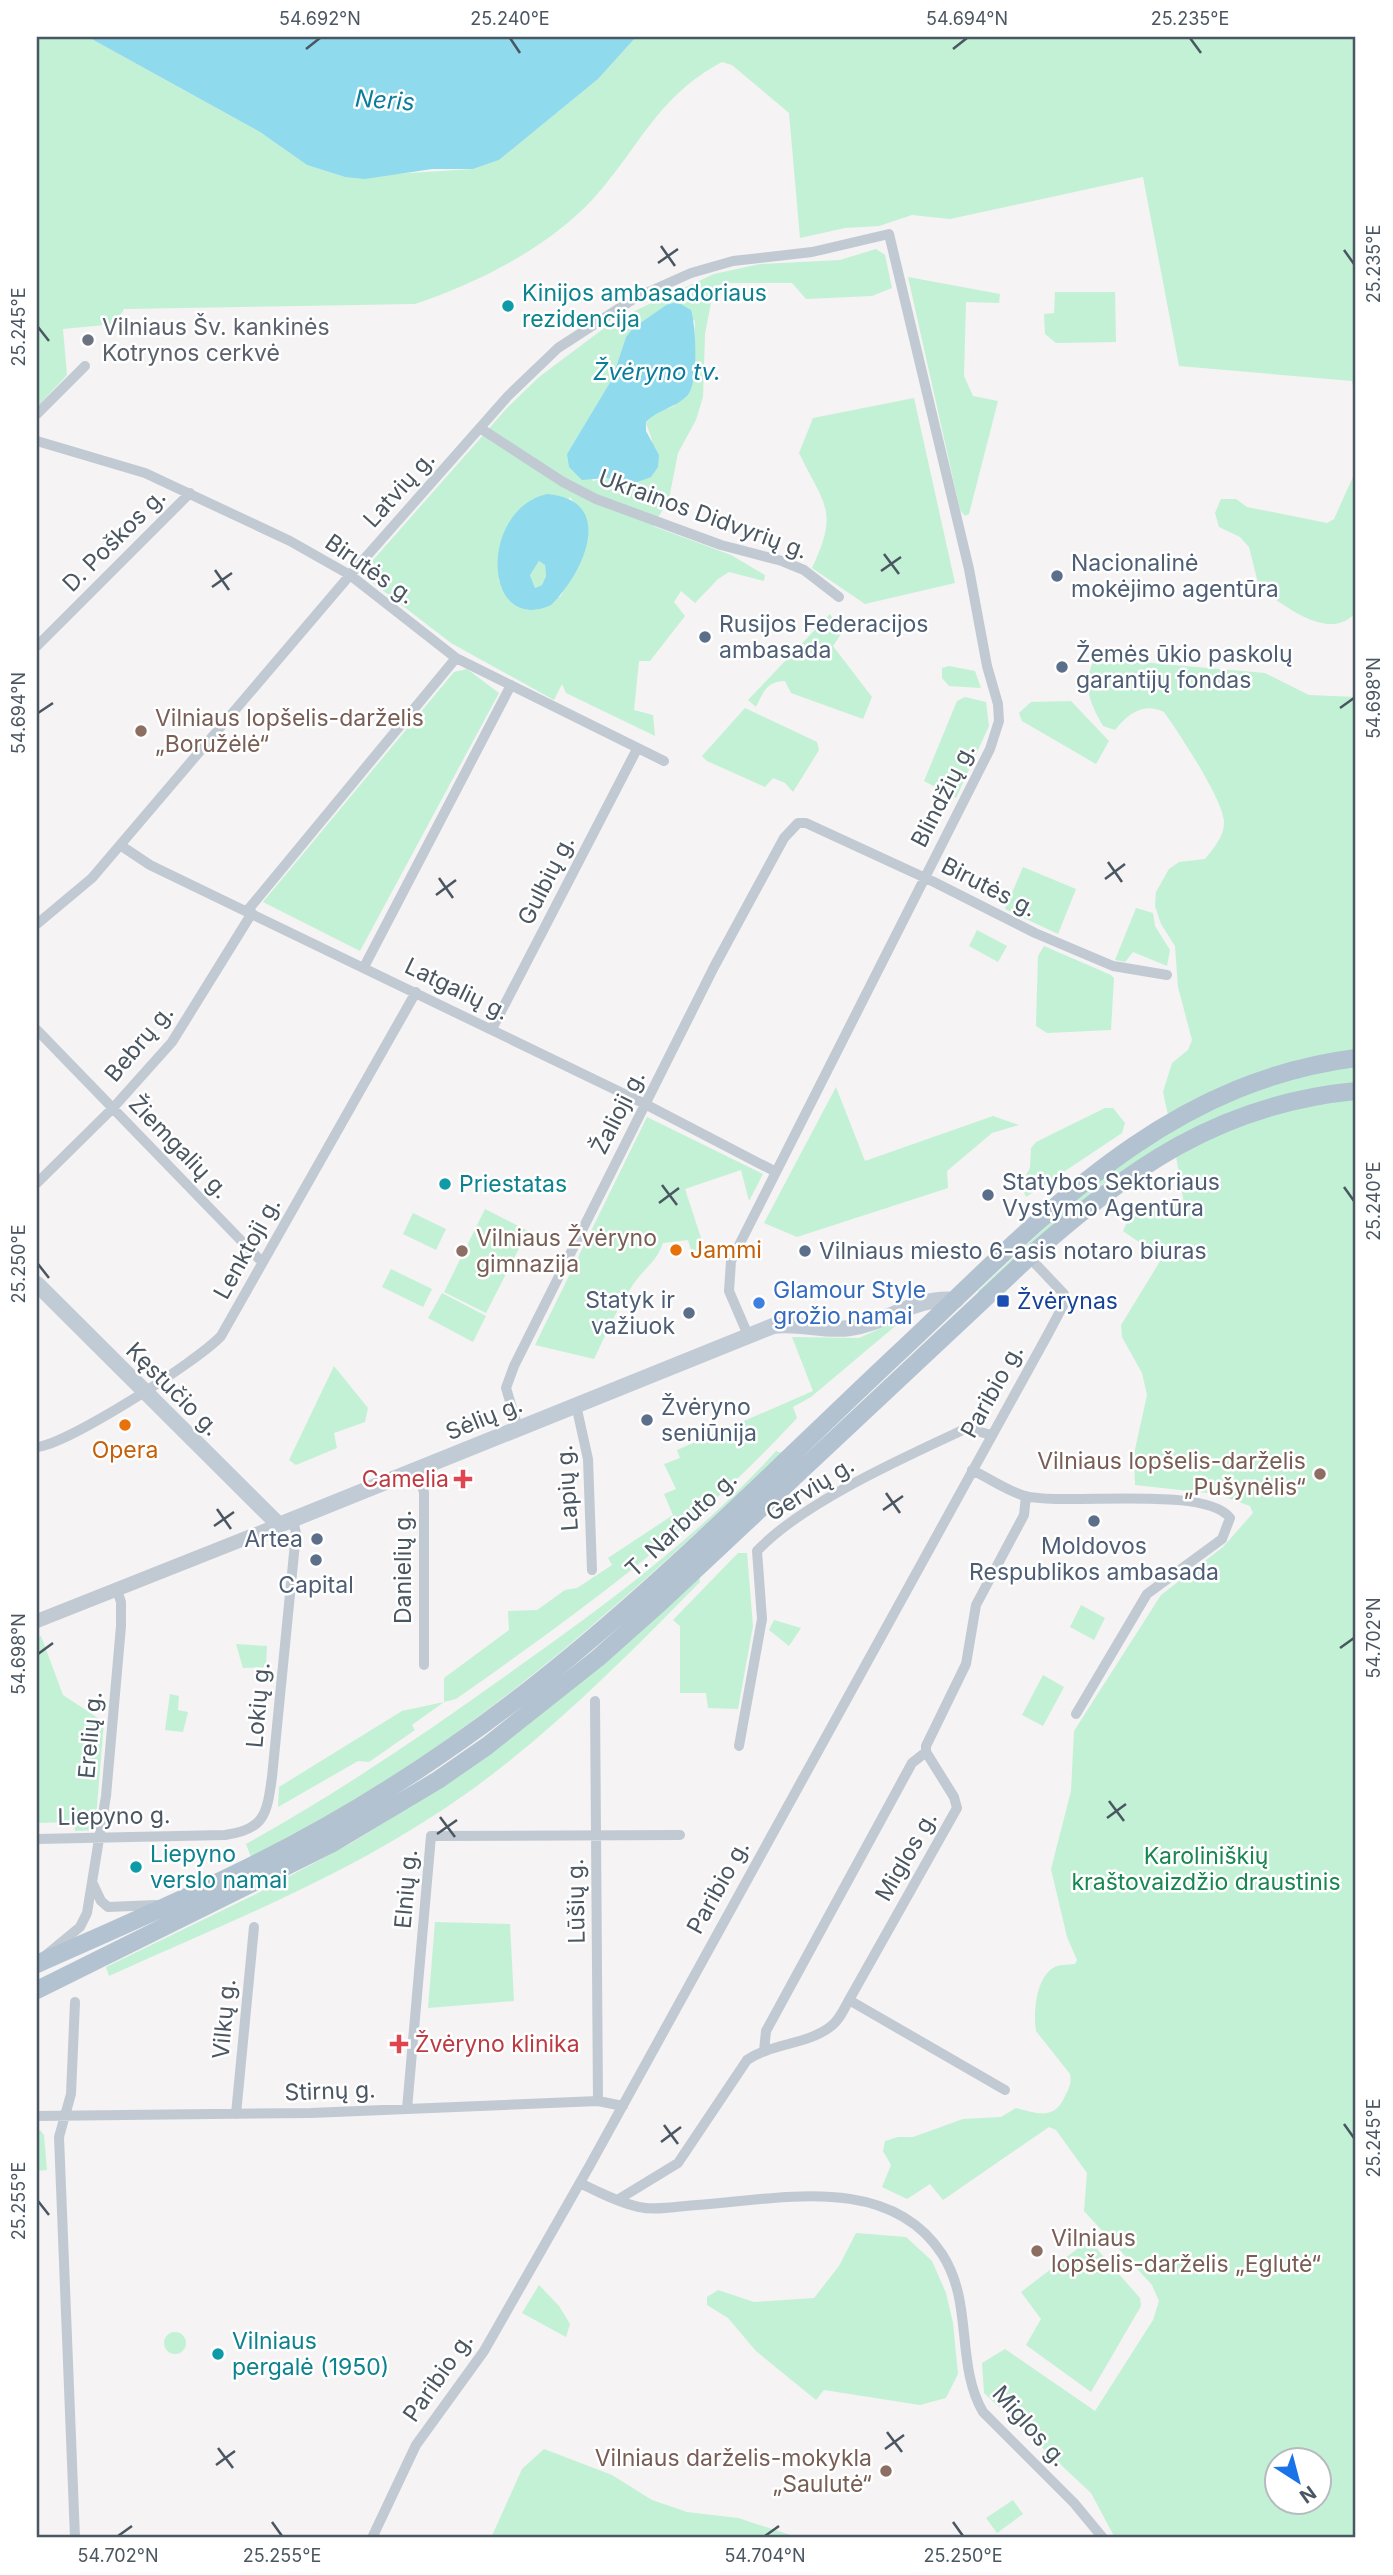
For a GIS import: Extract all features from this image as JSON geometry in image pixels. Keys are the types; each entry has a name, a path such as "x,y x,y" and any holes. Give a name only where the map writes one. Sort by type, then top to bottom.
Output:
{"main road":[{"name":"T. Narbuto g.","path":"37,1964 172,1903 325,1827 426,1766 487,1723 586,1644 653,1585 1091,1175 1168,1121 1228,1092 1275,1075 1356,1058"},
{"name":"T. Narbuto g.","path":"37,1990 331,1844 438,1780 487,1746 598,1658 653,1609 1029,1257 1114,1184 1180,1143 1284,1103 1356,1091"},
{"name":"Kęstučio g.","path":"37,1284 143,1391 286,1522"},
{"name":"Sėlių g.","path":"286,1522 748,1335 786,1324 850,1328 902,1308 937,1299 956,1300"},
{"path":"956,1300 982,1301"}],"street":[{"name":"Latvių g.","path":"37,923 77,893 350,575 525,377 558,348 611,312 661,285 733,261 812,252 889,234"},
{"name":"Blindžių g.","path":"748,1335 731,1298 728,1275 742,1237 990,749 999,721 969,569 889,234"},
{"path":"37,414 85,366"},
{"name":"Ukrainos Didvyrių g.","path":"480,428 554,477 596,499 721,545 782,561 804,570 839,597"},
{"name":"Birutės g.","path":"37,441 102,458 190,494 290,541 350,575 456,657 664,761"},
{"name":"D. Poškos g.","path":"37,646 190,494"},
{"name":"Bebrų g.","path":"37,1182 113,1108 184,1026 250,912 456,657"},
{"path":"364,967 511,685"},
{"name":"Gulbių g.","path":"492,1029 637,749"},
{"name":"Birutės g.","path":"798,823 806,823 925,877 1035,933 1113,966 1167,975"},
{"name":"Žalioji g.","path":"518,1428 506,1388 508,1380 645,1104 771,862 790,829 798,823"},
{"name":"Latgalių g.","path":"120,845 150,865 645,1104 776,1172"},
{"name":"Lenktoji g.","path":"37,1447 69,1436 193,1361 221,1336 416,992"},
{"name":"Žiemgalių g.","path":"37,1030 262,1262"},
{"name":"Paribio g.","path":"372,2538 416,2445 484,2351 580,2183 1065,1302 1063,1294 1029,1257"},
{"name":"Lapių g.","path":"576,1405 588,1458 592,1570"},
{"name":"Gervių g.","path":"738,1746 762,1619 757,1551 785,1526 902,1459 967,1428 991,1435"},
{"name":"Danielių g.","path":"416,1470 424,1492 424,1665"},
{"path":"972,1470 1026,1496 1165,1500 1217,1508 1230,1518 1222,1539 1147,1594 1076,1714"},
{"path":"764,2051 766,2031 912,1763 926,1752 929,1737 966,1664 971,1621 976,1605 1024,1515 1026,1496"},
{"name":"Sėlių g.","path":"37,1621 286,1522"},
{"name":"Lokių g.","path":"192,1835 240,1833 254,1827 265,1814 272,1777 296,1533 286,1522"},
{"name":"Erelių g.","path":"37,1964 83,1923 93,1884 106,1796 121,1626 121,1602 117,1590"},
{"name":"Lūšių g.","path":"595,1701 598,2101"},
{"name":"Miglos g.","path":"619,2199 678,2163 740,2068 764,2051 827,2029 849,2000 957,1808 954,1797 926,1752"},
{"name":"Liepyno g.","path":"37,1839 192,1835"},
{"name":"Elnių g.","path":"407,2109 431,1836 680,1835"},
{"path":"93,1884 101,1901 113,1908 172,1903"},
{"name":"Vilkų g.","path":"236,2114 254,1927"},
{"path":"849,2000 1005,2090"},
{"path":"75,2002 71,2094 59,2137 75,2538"},
{"name":"Stirnų g.","path":"37,2116 236,2114 598,2101 623,2106"},
{"name":"Miglos g.","path":"580,2183 640,2207 840,2197 878,2204 911,2219 942,2255 957,2288 973,2395 983,2412 1074,2504 1103,2538"}],"green space":[{"path":"37,37 88,37 260,132 307,165 345,177 473,169 499,160 598,79 636,37 1356,37 1356,404 1352,381 1179,366 1143,177 950,219 912,215 879,226 845,228 800,238 789,113 732,65 722,62 680,91 650,125 608,181 574,218 532,249 486,275 415,304 124,309 115,324 63,329 67,375 37,407"},
{"path":"876,249 885,255 892,288 872,296 806,299 792,283 725,283 714,287 705,334 703,397 696,420 678,453 669,499 653,526 731,555 765,575 764,581 729,572 718,579 695,603 681,591 674,602 685,616 650,661 639,661 634,710 653,715 655,736 566,693 562,684 554,700 451,643 368,579 367,567 507,408 539,377 615,320 714,274 760,264 840,260","holes":["666,305 695,321 694,355 674,406 654,414 646,423 652,440 632,484 607,478 593,481 567,454 612,379 626,337 633,328","570,497 581,511 582,559 560,597 498,581"]},
{"path":"908,277 1000,294 999,303 966,302 964,376 973,396 998,401 969,514 965,516 960,510"},
{"path":"1055,292 1115,292 1116,342 1056,343 1045,334 1044,314 1054,313"},
{"path":"914,398 955,583 865,604 812,568 827,521 822,498 799,453 813,418"},
{"path":"1356,470 1356,612 1345,621 1320,623 1293,611 1259,587 1249,547 1240,537 1219,527 1215,513 1221,499 1236,499 1247,507 1327,523 1334,519"},
{"path":"539,561 545,565 546,576 542,585 535,588 530,575"},
{"path":"830,614 841,634 833,646 872,697 863,719 791,693 785,681 770,685 756,707 748,700"},
{"name":"Karoliniškių kraštovaizdžio draustinis","path":"1110,651 1140,662 1265,673 1309,695 1356,697 1356,2538 1115,2538 1091,2493 984,2393 982,2363 1005,2349 1095,2411 1153,2320 1159,2301 1152,2285 1084,2211 1087,2173 1056,2130 1049,2127 943,2200 930,2184 907,2199 882,2187 891,2165 883,2151 885,2141 898,2137 913,2137 963,2119 1001,2117 1016,2108 1032,2112 1051,2112 1061,2104 1070,2085 1070,2074 1036,2031 1035,2015 1039,1988 1047,1973 1058,1966 1075,1964 1077,1960 1067,1937 1051,1869 1071,1791 1074,1731 1161,1595 1223,1547 1253,1513 1250,1506 1217,1494 1135,1485 1134,1454 1147,1395 1142,1373 1122,1337 1121,1325 1162,1258 1123,1231 1129,1218 1149,1210 1184,1203 1173,1139 1101,1185 979,1293 978,1291 1077,1197 1171,1129 1163,1092 1172,1063 1188,1050 1192,1040 1178,987 1175,946 1161,924 1155,906 1156,892 1169,869 1179,862 1205,859 1223,832 1224,821 1216,797 1199,766 1164,712 1143,709 1125,719 1115,730 1103,726 1089,694 1091,668 1095,658"},
{"path":"949,666 975,671 981,688 949,686 942,678 942,668"},
{"path":"467,669 499,693 360,951 263,902 454,672"},
{"path":"965,697 986,702 989,726 956,798 924,781 957,701"},
{"path":"1071,701 1109,741 1096,764 1022,721 1019,713 1031,702"},
{"path":"745,708 817,742 819,750 793,792 785,783 773,778 765,787 707,761 702,756"},
{"path":"1023,867 1076,889 1058,934 1005,909"},
{"path":"1136,908 1153,913 1155,926 1170,950 1167,966 1133,952 1125,962 1115,960"},
{"path":"977,930 1007,946 998,962 969,946"},
{"path":"1044,946 1114,978 1111,1030 1047,1033 1036,1026 1038,956"},
{"path":"836,1087 865,1161 993,1116 1019,1125 992,1133 947,1171 948,1188 797,1237 764,1223"},
{"path":"1105,1108 1113,1108 1125,1123 1122,1133 1026,1197 1021,1184 1030,1168 1031,1148 1036,1142"},
{"path":"647,1117 763,1174 749,1201 741,1170 685,1189 706,1253 691,1250 688,1240 663,1243 657,1256 627,1295 594,1359 535,1345"},
{"path":"485,1209 528,1231 486,1313 444,1292"},
{"path":"413,1213 446,1229 436,1250 403,1234"},
{"path":"391,1269 432,1289 423,1307 382,1287"},
{"path":"442,1293 486,1316 473,1342 428,1318"},
{"path":"906,1317 811,1397 793,1407 797,1418 758,1459 718,1497 634,1568 456,1699 444,1702 444,1678 509,1630 508,1611 537,1610 565,1590 577,1588 612,1565 608,1558 673,1515 664,1494 676,1489 664,1464 680,1458 677,1450 813,1391 792,1337 859,1338"},
{"path":"334,1366 368,1408 365,1422 334,1433 337,1448 296,1465 289,1460"},
{"path":"776,1451 782,1453 659,1567 532,1676 397,1774 325,1818 251,1857 246,1844 318,1802 423,1734 624,1589 688,1537"},
{"path":"738,1553 747,1553 753,1626 738,1709 708,1708 706,1693 680,1693 680,1626 673,1620"},
{"path":"699,1575 700,1582 605,1676 540,1736 470,1791 395,1840 355,1862 233,1921 109,1976 106,1967 260,1892 353,1842 433,1792"},
{"path":"1081,1605 1105,1618 1094,1640 1070,1627"},
{"path":"774,1620 801,1628 789,1646 769,1630"},
{"path":"41,1636 63,1695 104,1722 95,1830 75,1831 74,1822 37,1823 37,1638"},
{"path":"236,1644 267,1646 266,1667 243,1668"},
{"path":"1043,1675 1064,1687 1043,1726 1022,1715"},
{"path":"170,1694 179,1696 178,1710 188,1712 183,1732 165,1730"},
{"path":"444,1702 412,1725 415,1730 369,1762 358,1761 278,1807 279,1787 402,1711"},
{"path":"435,1922 510,1924 514,2001 428,2008"},
{"path":"40,2130 44,2135 47,2170 37,2171 37,2131"},
{"path":"856,2233 906,2237 932,2261 946,2293 953,2323 958,2374 946,2398 920,2405 824,2390 816,2400 756,2351 728,2318 707,2305 707,2297 718,2290 754,2302 814,2298 839,2266"},
{"path":"1089,2240 1140,2298 1141,2306 1091,2392 1026,2345 1041,2319 1021,2292"},
{"path":"539,2285 559,2306 570,2324 566,2337 522,2313"},
{"path":"175,2332 185,2339 186,2343 179,2353 175,2354 165,2347 164,2343 171,2333"},
{"path":"544,2449 612,2475 652,2500 687,2512 738,2518 800,2538 491,2538 522,2469"},
{"path":"1013,2500 1023,2514 997,2533 986,2518"}],"water":[{"name":"Neris","path":"88,37 636,37 598,79 499,160 473,169 432,169 365,179 345,177 307,165 260,132"},
{"name":"Žvėryno tv.","path":"677,302 691,310 695,367 687,396 646,422 646,431 659,455 658,467 651,477 632,484 607,478 582,480 569,467 567,454 612,379 626,337 633,328 666,305"},
{"path":"547,494 569,499 582,510 588,524 588,540 583,558 563,592 551,605 528,610 512,603 502,588 498,567 500,544 509,522 525,505","holes":["539,561 545,565 546,576 542,585 535,588 530,575"]}],"place":[{"name":"Kinijos ambasadoriaus rezidencija","path":"508,306"},
{"name":"Vilniaus Šv. kankinės Kotrynos cerkvė","path":"88,340"},
{"name":"Nacionalinė mokėjimo agentūra","path":"1057,576"},
{"name":"Rusijos Federacijos ambasada","path":"705,637"},
{"name":"Žemės ūkio paskolų garantijų fondas","path":"1062,667"},
{"name":"Vilniaus lopšelis-darželis „Boružėlė“","path":"141,731"},
{"name":"Priestatas","path":"445,1184"},
{"name":"Statybos Sektoriaus Vystymo Agentūra","path":"988,1195"},
{"name":"Jammi","path":"676,1250"},
{"name":"Vilniaus Žvėryno gimnazija","path":"462,1251"},
{"name":"Vilniaus miesto 6-asis notaro biuras","path":"805,1251"},
{"name":"Žvėrynas","path":"1003,1301"},
{"name":"Glamour Style grožio namai","path":"759,1303"},
{"name":"Statyk ir važiuok","path":"689,1313"},
{"name":"Žvėryno seniūnija","path":"647,1420"},
{"name":"Opera","path":"125,1425"},
{"name":"Vilniaus lopšelis-darželis „Pušynėlis“","path":"1320,1474"},
{"name":"Camelia","path":"463,1479"},
{"name":"Moldovos Respublikos ambasada","path":"1094,1521"},
{"name":"Artea","path":"317,1539"},
{"name":"Capital","path":"316,1560"},
{"name":"Liepyno verslo namai","path":"136,1867"},
{"name":"Žvėryno klinika","path":"399,2044"},
{"name":"Vilniaus lopšelis-darželis „Eglutė“","path":"1037,2251"},
{"name":"Vilniaus pergalė (1950)","path":"218,2354"},
{"name":"Vilniaus darželis-mokykla „Saulutė“","path":"886,2471"}]}
